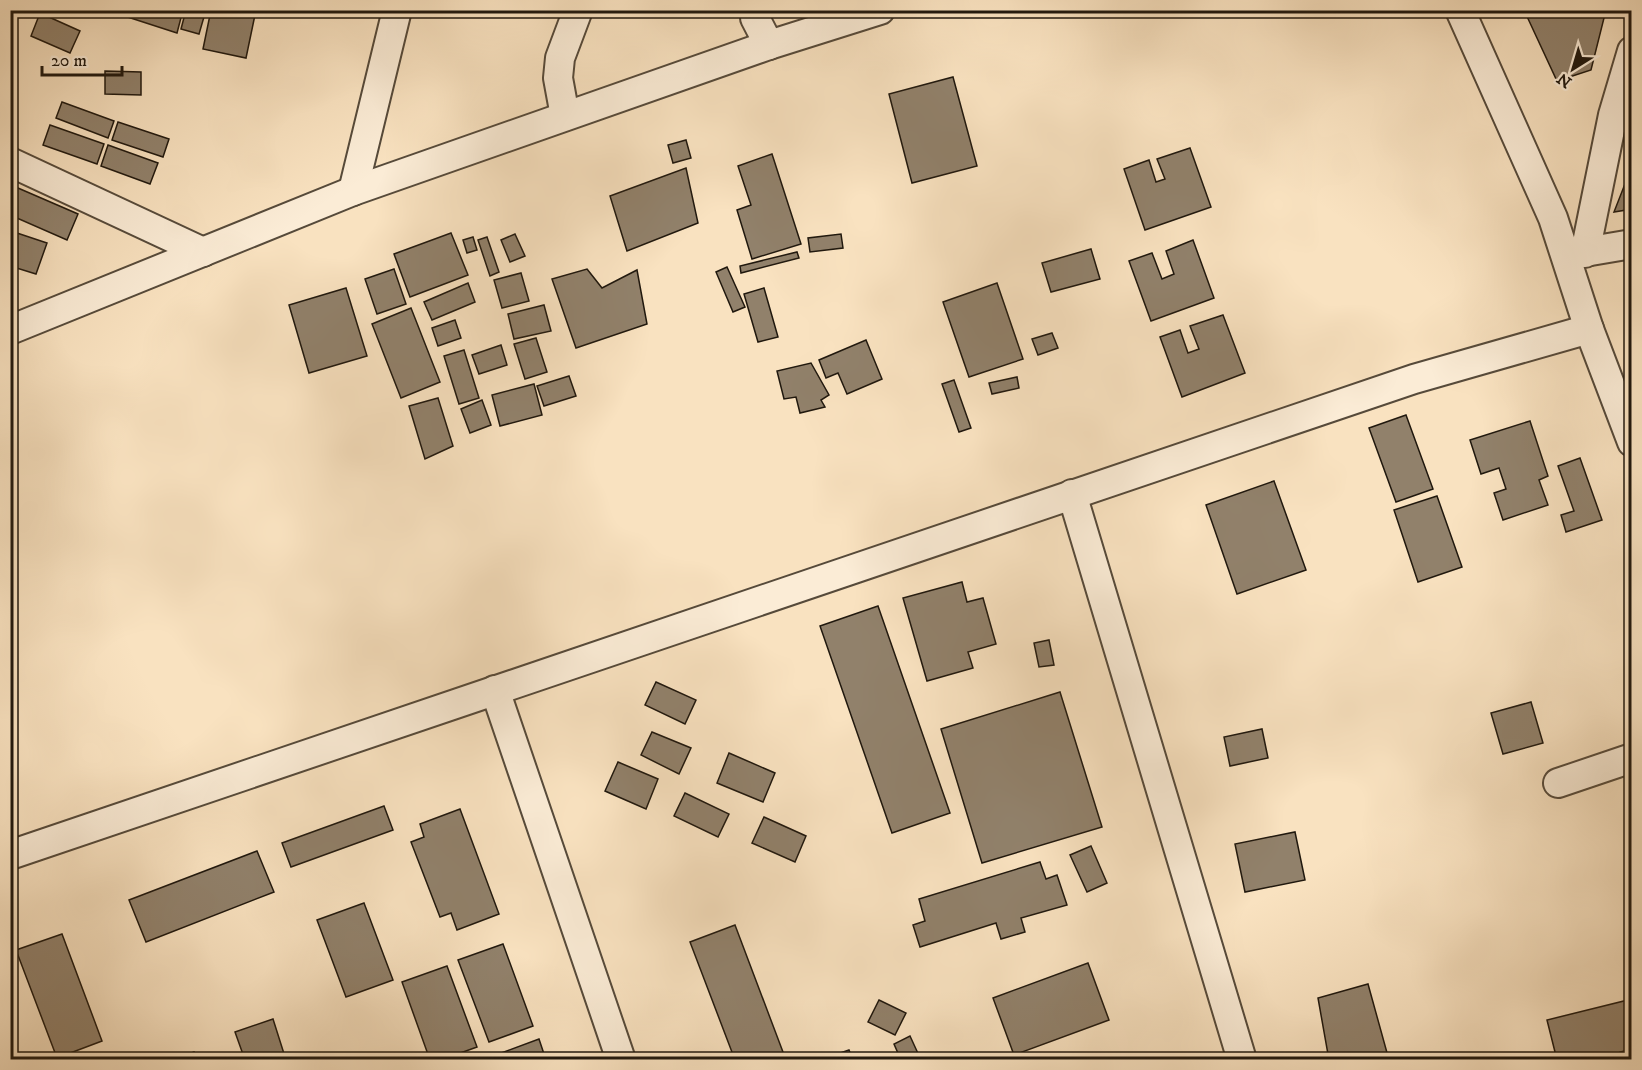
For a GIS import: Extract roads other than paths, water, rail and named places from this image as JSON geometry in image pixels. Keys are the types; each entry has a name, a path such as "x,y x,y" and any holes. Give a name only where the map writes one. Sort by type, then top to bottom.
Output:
{"street":[{"path":"353,191 397,10"},
{"path":"565,116 558,78 560,58 578,10"},
{"path":"755,10 755,18 769,45"},
{"path":"10,330 353,191 769,45 880,10"},
{"path":"1460,10 1553,218 1575,254 1589,330 1628,425"},
{"path":"1575,254 1631,55"},
{"path":"10,162 203,252"},
{"path":"1575,254 1632,244"},
{"path":"10,855 1414,379 1589,330"},
{"path":"1072,494 1242,1059"},
{"path":"495,690 621,1059"},
{"path":"1558,783 1632,758"}]}
